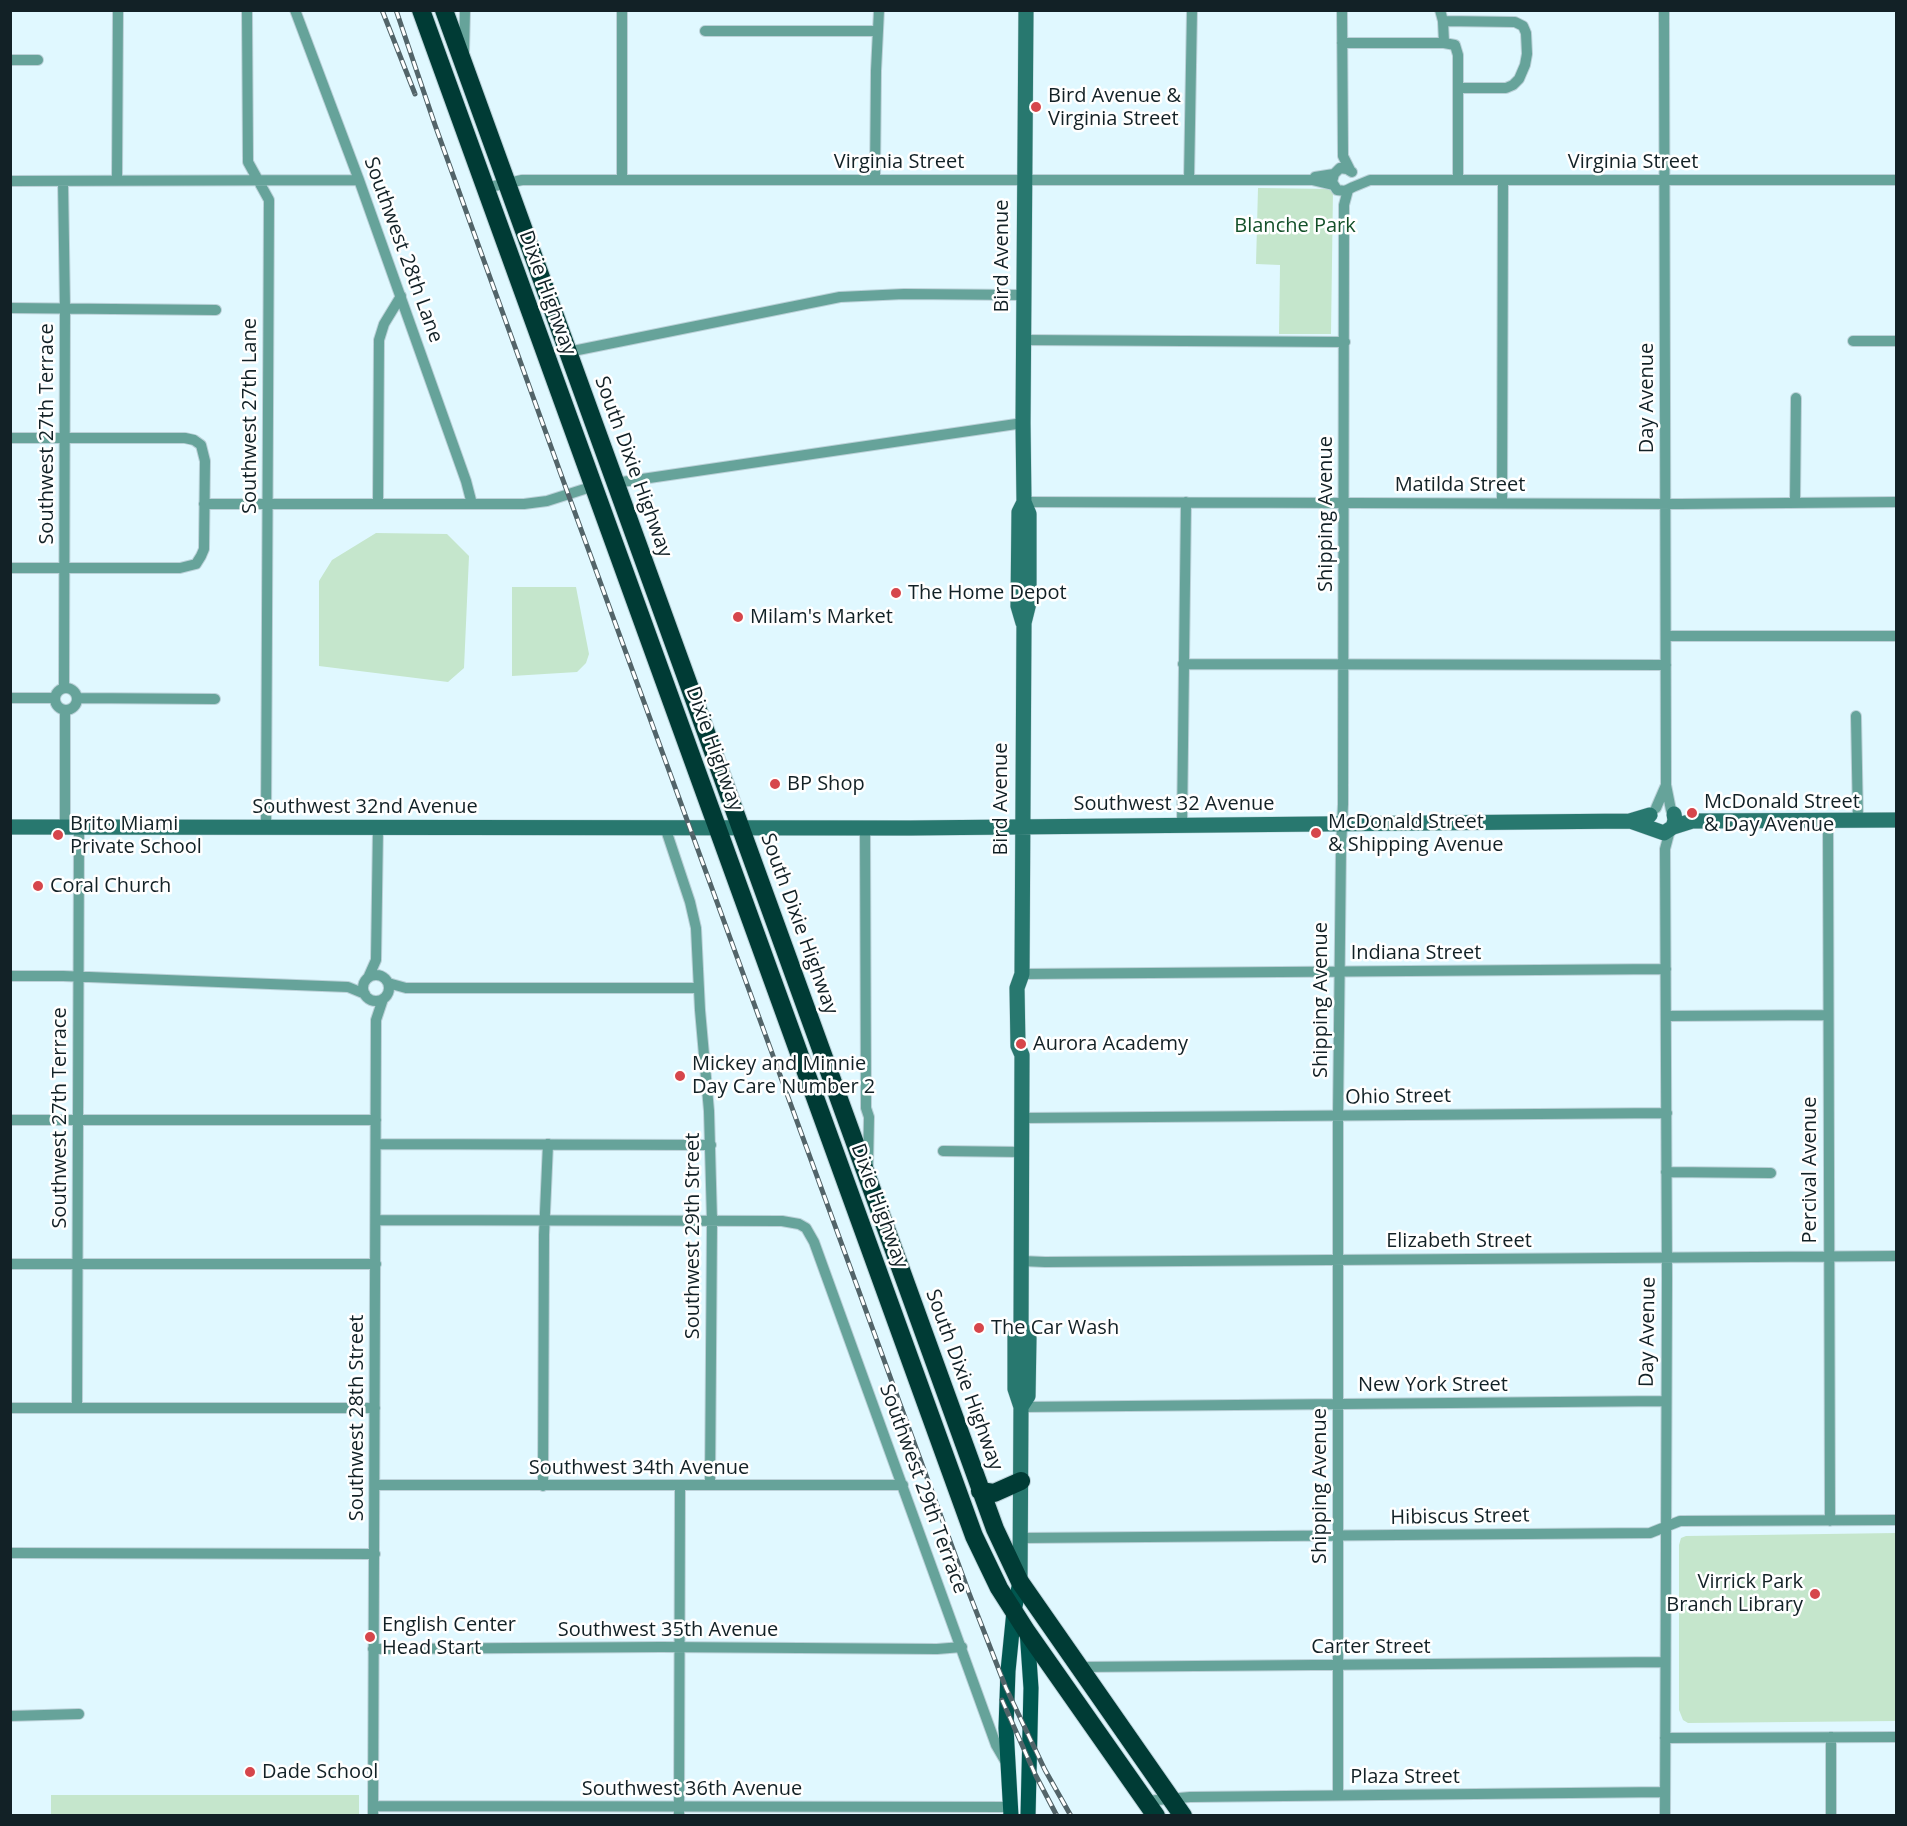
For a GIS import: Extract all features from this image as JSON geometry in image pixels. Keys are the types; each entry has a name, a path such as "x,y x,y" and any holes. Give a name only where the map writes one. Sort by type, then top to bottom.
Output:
{"highway":[{"name":"Dixie Highway","path":"421,10 974,1536 985,1561 1027,1632"},
{"name":"South Dixie Highway","path":"444,10 995,1529 1020,1582 1183,1815"},
{"path":"980,1491 989,1493 1001,1491 1021,1481"},
{"path":"1027,1632 1151,1808"}],"main road":[{"path":"1011,1811 1007,1690 1014,1611 1020,1582"},
{"path":"1020,1582 1027,1632 1031,1688 1028,1815"}],"street":[{"path":"117,180 118,10"},
{"name":"Southwest 27th Lane","path":"247,10 248,162 269,200 266,828"},
{"name":"Southwest 28th Lane","path":"295,10 359,180 466,481 472,504"},
{"path":"464,65 465,10"},
{"path":"622,10 622,180"},
{"path":"875,180 879,10"},
{"name":"Bird Avenue","path":"1020,1582 1021,1407 1015,1389 1015,1355 1016,1335 1022,1328 1022,1055 1018,1046 1017,988 1022,974 1024,623 1018,606 1018,512 1024,502 1023,295 1026,10"},
{"path":"1189,180 1192,10"},
{"path":"1342,10 1343,156 1355,180 1343,188 1332,179 1340,158 1343,156"},
{"name":"Day Avenue","path":"1664,10 1666,785 1663,820 1667,1016 1665,1815"},
{"path":"1444,43 1441,16 1515,22 1523,26 1526,33 1527,60 1516,82 1506,88 1458,88"},
{"path":"705,31 878,31"},
{"path":"1342,43 1453,44 1458,51 1458,180"},
{"path":"10,60 38,60"},
{"path":"1335,172 1344,168 1352,172"},
{"name":"Virginia Street","path":"1312,180 1315,177 1335,172"},
{"name":"Virginia Street","path":"1352,172 1370,180"},
{"path":"10,181 359,180"},
{"name":"Virginia Street","path":"485,188 522,180 1312,180 1343,188 1370,180 1896,180"},
{"path":"1502,503 1503,180"},
{"name":"Southwest 27th Terrace","path":"63,181 64,688"},
{"name":"Shipping Avenue","path":"1338,1795 1338,1115 1345,342 1344,205 1341,203 1343,188"},
{"path":"568,352 840,297 904,294 1023,295"},
{"path":"378,504 379,340 384,324 400,296"},
{"path":"10,308 216,310"},
{"path":"1023,340 1345,342"},
{"path":"1853,341 1896,341"},
{"path":"1795,502 1796,398"},
{"path":"615,483 1023,423"},
{"path":"10,438 181,438 197,442 203,448 204,454 204,549 196,564 180,568 10,568"},
{"path":"204,504 524,504 541,502 594,486"},
{"name":"Matilda Street","path":"1024,502 1896,502"},
{"path":"1182,825 1186,502"},
{"path":"1666,636 1896,636"},
{"path":"1183,664 1666,665"},
{"path":"64,688 71,689 77,698 74,707 65,710 57,705 55,698 64,688"},
{"path":"10,698 55,698"},
{"path":"77,698 215,699"},
{"name":"Southwest 27th Terrace","path":"65,710 79,977 77,1408"},
{"path":"1856,716 1858,820"},
{"name":"Percival Avenue","path":"1828,820 1830,1521"},
{"name":"Southwest 32 Avenue","path":"719,828 1896,820"},
{"name":"Southwest 32nd Avenue","path":"10,827 719,828"},
{"path":"385,989 699,988 695,917 664,827"},
{"name":"Southwest 28th Street","path":"373,1811 376,1020 385,989 376,960 378,828"},
{"path":"865,828 866,1108 869,1117 867,1178"},
{"name":"Southwest 28th Street","path":"376,960 363,987 376,1020"},
{"name":"Indiana Street","path":"1022,974 1666,969"},
{"path":"10,976 348,987 375,976 385,989"},
{"path":"348,987 376,1001 385,989"},
{"name":"Southwest 29th Street","path":"699,988 711,1145 710,1485"},
{"path":"1667,1016 1828,1015"},
{"path":"846,1119 857,1117 866,1108"},
{"name":"Ohio Street","path":"1022,1118 1667,1113"},
{"path":"10,1120 376,1120"},
{"path":"376,1144 711,1145"},
{"path":"543,1486 545,1221 548,1144"},
{"path":"943,1151 1022,1152"},
{"path":"1666,1172 1771,1173"},
{"path":"376,1220 712,1221"},
{"name":"Southwest 29th Terrace","path":"712,1221 794,1222 804,1226 809,1232 996,1744 1008,1766"},
{"name":"Elizabeth Street","path":"1022,1261 1896,1256"},
{"path":"10,1263 376,1264"},
{"name":"New York Street","path":"1021,1407 1665,1401"},
{"path":"10,1408 375,1408"},
{"name":"Southwest 34th Avenue","path":"375,1485 903,1485"},
{"path":"679,1811 681,1485"},
{"name":"Hibiscus Street","path":"1021,1538 1650,1533 1680,1521 1896,1520"},
{"path":"10,1553 375,1554"},
{"name":"Southwest 35th Avenue","path":"373,1649 679,1647 937,1649 962,1647"},
{"name":"Carter Street","path":"1078,1667 1665,1662"},
{"path":"10,1716 80,1714"},
{"path":"1831,1737 1831,1815"},
{"path":"1665,1738 1896,1737"},
{"name":"Plaza Street","path":"1151,1808 1171,1799 1190,1797 1665,1791"},
{"name":"Southwest 36th Avenue","path":"373,1811 1011,1811"}],"green space":[{"name":"Blanche Park","path":"1258,188 1333,189 1331,334 1279,334 1280,265 1256,264"},
{"path":"376,533 447,534 469,556 464,668 448,682 319,666 319,581 332,560"},
{"path":"512,587 576,587 589,654 586,663 577,672 512,676"},
{"path":"1896,1533 1896,1721 1688,1723 1683,1720 1679,1710 1679,1545 1681,1538 1686,1536"},
{"path":"51,1795 359,1795 359,1815 51,1815"}],"railway":[{"path":"382,10 415,94"},
{"path":"396,10 563,480 969,1593 1006,1688 1045,1770 1071,1816"},
{"path":"1002,1700 1035,1774 1057,1816"}],"place":[{"name":"Bird Avenue & Virginia Street","path":"1036,107"},
{"name":"The Home Depot","path":"896,593"},
{"name":"Milam's Market","path":"738,617"},
{"name":"BP Shop","path":"775,784"},
{"name":"McDonald Street & Day Avenue","path":"1692,813"},
{"name":"McDonald Street & Shipping Avenue","path":"1316,833"},
{"name":"Brito Miami Private School","path":"58,835"},
{"name":"Coral Church","path":"38,886"},
{"name":"Aurora Academy","path":"1021,1044"},
{"name":"Mickey and Minnie Day Care Number 2","path":"680,1076"},
{"name":"The Car Wash","path":"979,1328"},
{"name":"Virrick Park Branch Library","path":"1815,1594"},
{"name":"English Center Head Start","path":"370,1637"},
{"name":"Dade School","path":"250,1772"}]}
